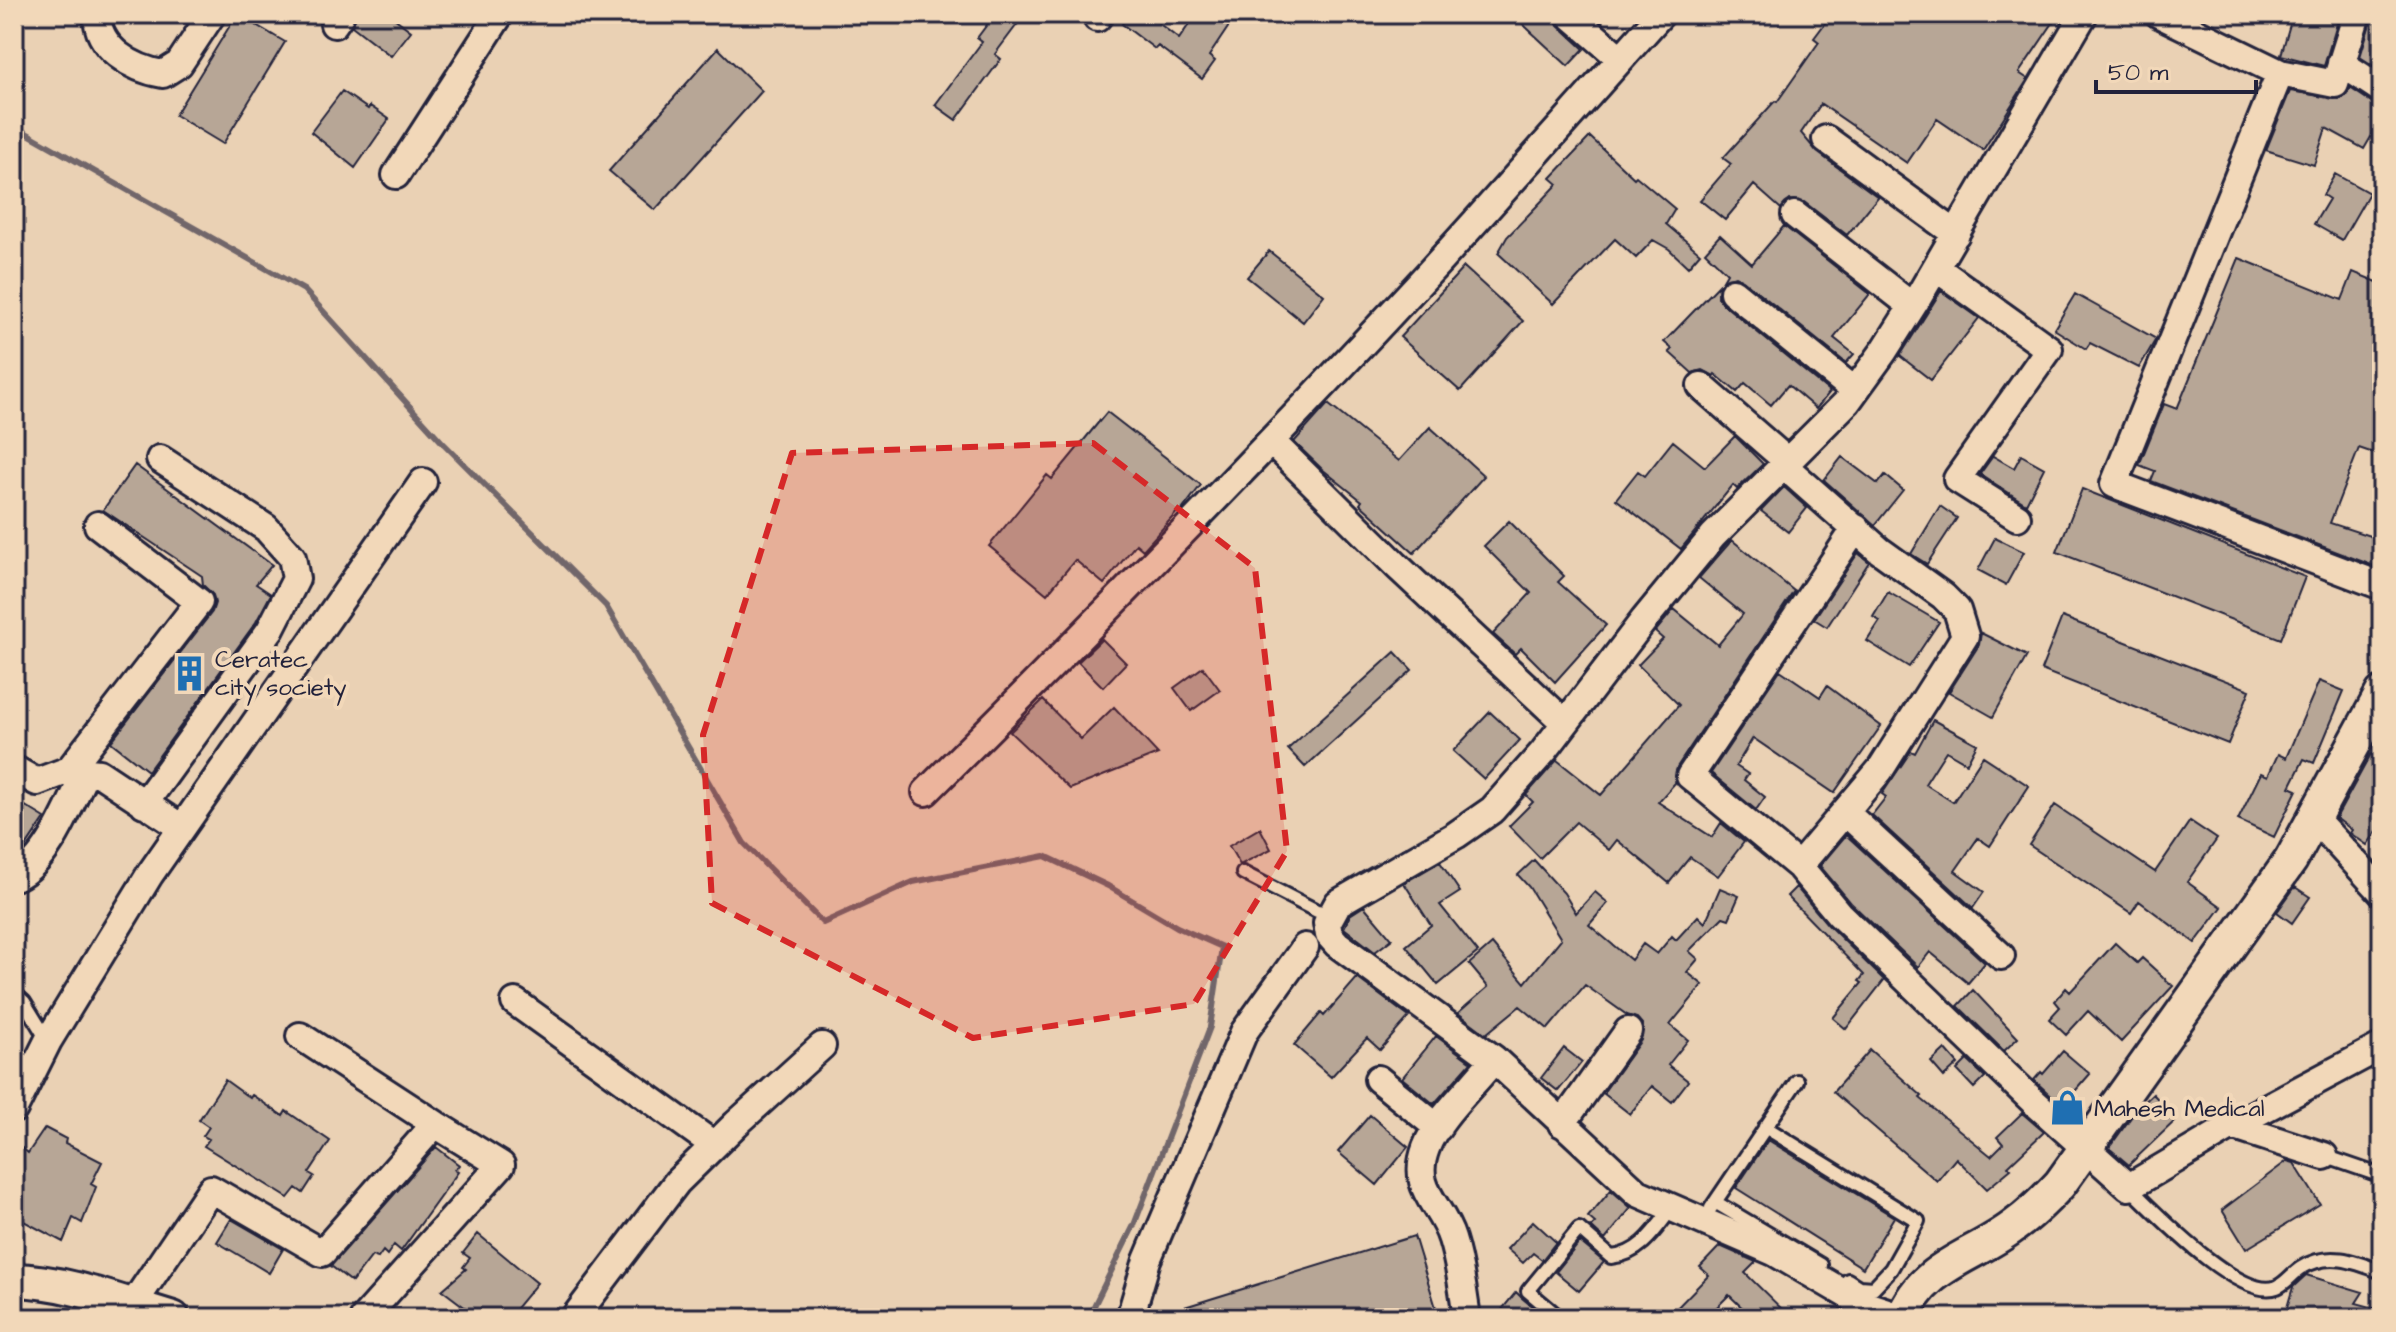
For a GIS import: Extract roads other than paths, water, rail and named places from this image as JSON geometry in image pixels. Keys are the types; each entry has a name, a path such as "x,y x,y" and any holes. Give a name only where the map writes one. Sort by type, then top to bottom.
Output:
{"street":[{"path":"97,14 106,41 124,61 143,71 163,74 179,64 212,14"},
{"path":"396,175 500,14"},
{"path":"1569,14 1621,59"},
{"path":"926,792 1106,613 1271,441 1428,274 1661,14"},
{"path":"2084,14 1936,268 1884,351 1847,402 1713,536 1515,786 1492,810 1420,856 1348,896 1330,913 1327,923 1329,935 1494,1059 1638,1193 1672,1208 1709,1212 1863,1304 1901,1317 1922,1286 1941,1267 2014,1226 2060,1184 2291,860 2382,693"},
{"path":"2159,14 2280,73 2335,84 2357,14"},
{"path":"2341,63 2382,90"},
{"path":"2280,73 2114,484 2382,586"},
{"path":"1826,139 1956,234"},
{"path":"1795,215 1912,306"},
{"path":"1936,268 2049,349 1957,479 2017,517"},
{"path":"1733,292 1855,391"},
{"path":"1701,386 1856,528 1957,610 1965,636 1880,770 1799,866"},
{"path":"1271,441 1396,565 1565,723"},
{"path":"144,804 270,630 296,579 292,557 266,528 160,459"},
{"path":"14,1109 48,1041 150,874 423,482"},
{"path":"14,874 17,876 31,869 49,843 78,771 199,602 98,525"},
{"path":"1856,528 1690,776 1799,866 1839,914 2129,1187 2232,1126 2382,1046"},
{"path":"14,769 37,782 78,771 99,773 182,828"},
{"path":"1845,812 2001,956"},
{"path":"2314,818 2382,892"},
{"path":"1130,1318 1147,1260 1244,1032 1305,947"},
{"path":"515,1002 714,1145"},
{"path":"1562,1124 1628,1031"},
{"path":"300,1036 501,1165 364,1318"},
{"path":"574,1318 677,1182 822,1046"},
{"path":"1467,1318 1451,1235 1421,1179 1425,1149 1438,1128 1494,1059"},
{"path":"1378,1079 1438,1128"},
{"path":"128,1312 211,1189 322,1253 435,1124"},
{"path":"2232,1126 2324,1156"},
{"path":"14,1280 31,1280 128,1312 173,1318"}],"lane":[{"path":"1243,873 1317,911 1330,913"},
{"path":"14,993 24,1002 48,1041"},
{"path":"1765,1127 1918,1221 1891,1269 1873,1288 1859,1287 1709,1212 1765,1127 1797,1081"},
{"path":"2324,1156 2382,1176"},
{"path":"2129,1187 2213,1264 2241,1282 2258,1288 2276,1287 2316,1259 2337,1257 2382,1272"},
{"path":"1560,1318 1528,1291 1579,1229 1611,1257 1622,1256 1649,1239 1672,1208"}],"waterway":[{"path":"14,126 304,290 442,442 606,606 744,843 823,923 913,882 1045,856 1108,886 1177,927 1222,947 1210,1027 1134,1225 1088,1318"}],"place":[{"name":"Ceratec city society","path":"189,673"},
{"name":"Mahesh Medical","path":"2068,1108"}]}
